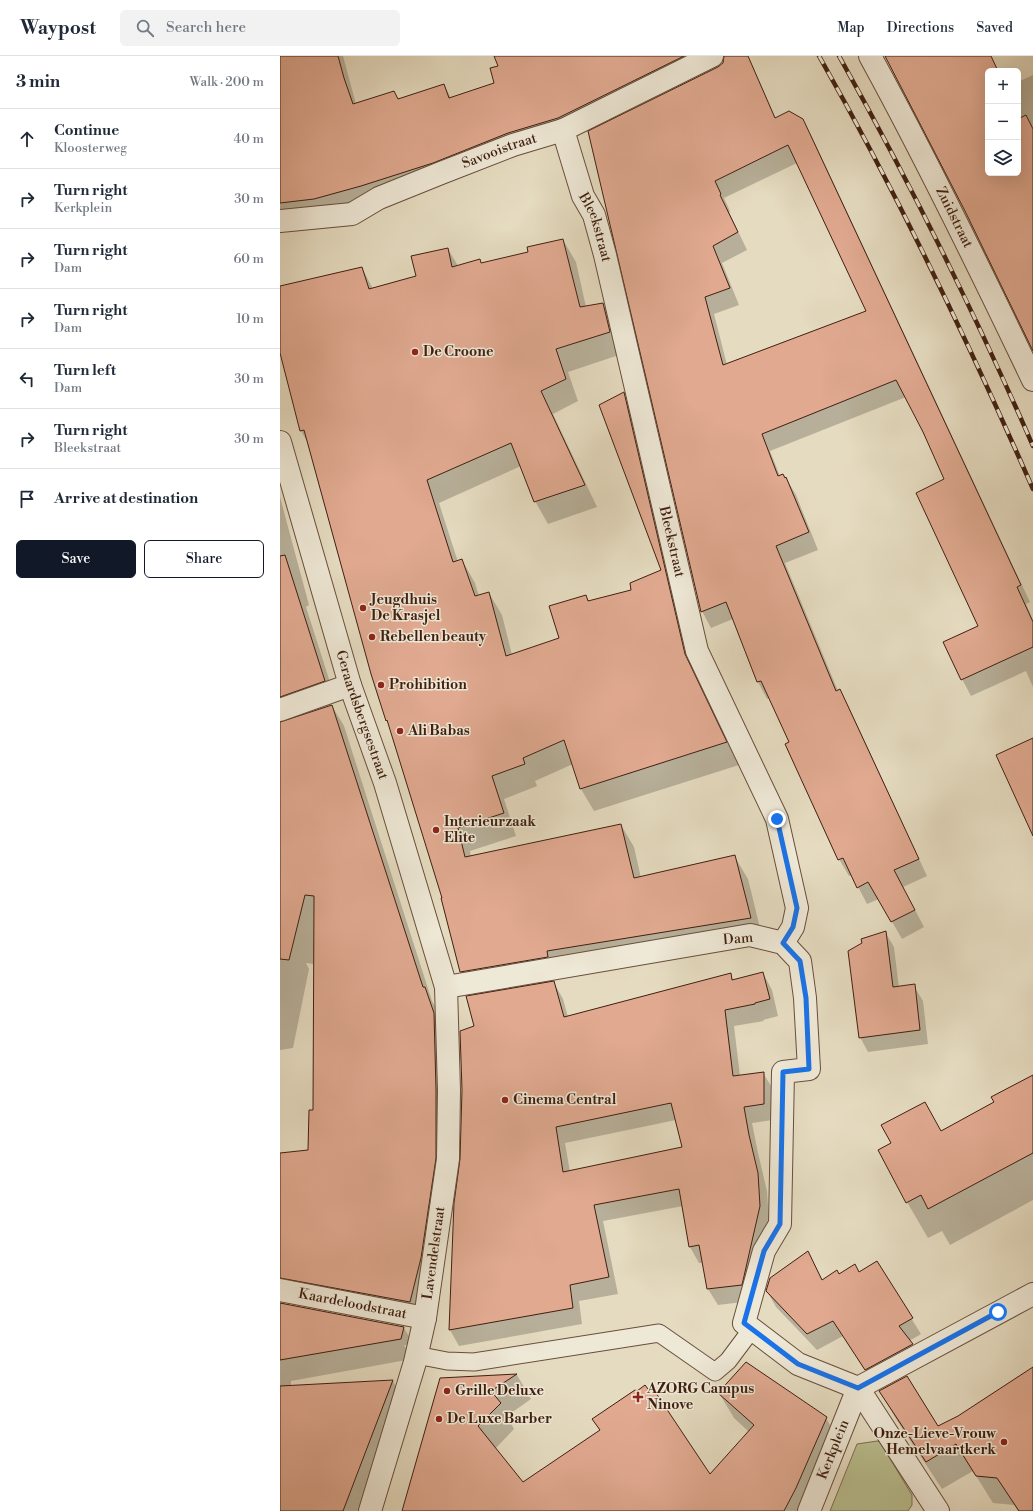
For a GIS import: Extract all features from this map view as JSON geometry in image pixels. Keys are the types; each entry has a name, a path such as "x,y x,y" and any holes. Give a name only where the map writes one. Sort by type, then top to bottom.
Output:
{"street":[{"name":"Savooistraat","path":"280,221 352,214 379,198 441,173 513,145 564,130 712,56"},
{"name":"Zuidstraat","path":"870,56 903,116 964,236 1033,380"},
{"name":"Bleekstraat","path":"564,130 583,196 594,215 605,255 697,651 777,819 797,908 793,927 783,943"},
{"name":"Geraardsbergsestraat","path":"280,442 350,685 385,783 446,987"},
{"path":"280,710 350,685"},
{"name":"Dam","path":"446,987 750,935 783,943"},
{"path":"783,943 800,961 806,998 809,1069 783,1072 780,1224 764,1251 748,1326 798,1364 858,1388 938,1511"},
{"name":"Lavendelstraat","path":"370,1511 416,1356 425,1318 448,1159 449,1090 446,987"},
{"name":"Kaardeloodstraat","path":"280,1290 425,1318"},
{"path":"858,1388 1033,1294"},
{"name":"Kerkplein","path":"809,1511 858,1388"}],"lane":[{"path":"416,1356 447,1361 474,1362 659,1333 715,1372 728,1361 748,1326"}],"green space":[{"path":"877,1441 880,1442 912,1495 912,1505 908,1511 830,1511 857,1444"}],"building":[{"path":"280,56 338,56 353,104 394,91 398,99 444,84 449,98 494,83 490,68 498,66 494,56 684,56 558,118 508,133 433,163 361,186 314,199 280,203"},
{"path":"724,56 748,56 775,118 789,111 803,119 1021,585 1017,587 1033,622 1033,647 961,680 943,642 978,626 916,493 944,479 923,432 896,380 762,434 778,476 783,474 785,478 786,477 809,532 776,546 836,691 840,689 919,859 894,870 915,910 891,922 868,882 857,888 843,858 838,860 785,744 789,742 761,681 757,682 726,602 701,612 588,131 718,67 723,63","holes":["788,145 866,311 723,365 705,297 730,288 713,246 738,232 715,181"]},
{"path":"885,56 991,56 997,68 985,68 985,176 1021,176 1021,118 1026,115 1033,129 1033,351 965,211"},
{"path":"563,239 580,307 603,303 610,332 556,349 566,379 541,391 585,485 534,502 511,443 427,480 453,562 462,559 475,596 489,592 506,656 559,638 549,606 586,595 588,601 631,590 630,583 661,570 599,405 624,392 685,654 727,742 580,789 564,740 523,758 525,764 492,776 504,813 458,828 465,857 621,824 634,878 735,855 751,918 547,951 548,957 460,972 442,898 387,720 386,721 371,674 304,430 300,431 280,353 280,286 362,267 369,289 416,276 411,256 448,248 452,267 480,259 481,263 528,252 527,247"},
{"path":"285,555 325,681 280,697 280,556"},
{"path":"332,705 423,987 425,987 434,1013 436,1158 421,1258 410,1302 280,1278 280,1153 308,1150 309,1110 313,1110 314,896 305,895 289,960 280,959 280,722"},
{"path":"1033,738 1033,836 996,755"},
{"path":"886,931 893,987 915,984 920,1030 859,1038 848,951 862,943 861,939"},
{"path":"763,972 770,999 755,1004 725,1010 733,1076 764,1072 764,1104 744,1107 758,1173 760,1206 742,1285 707,1289 699,1245 689,1247 679,1189 594,1205 609,1277 570,1285 573,1308 449,1330 454,1203 460,1159 462,1090 460,1031 474,1026 466,996 554,981 564,1017 731,973 732,980","holes":["671,1103 682,1147 563,1172 556,1127"]},
{"path":"1033,1075 1033,1153 928,1209 921,1195 906,1203 878,1150 891,1143 881,1125 925,1102 941,1131 994,1102 991,1097"},
{"path":"808,1251 822,1280 837,1270 839,1274 855,1264 859,1272 877,1261 913,1318 899,1326 913,1344 865,1370 833,1321 807,1334 766,1291 770,1278"},
{"path":"280,1303 404,1327 401,1339 280,1360"},
{"path":"746,1362 827,1417 796,1488 784,1511 402,1511 440,1378 517,1374 491,1391 501,1403 478,1426 523,1482 600,1430 592,1419 645,1385 648,1389 652,1387 710,1474 754,1425 718,1393"},
{"name":"Onze-Lieve-Vrouw Hemelvaartkerk","path":"1033,1367 1033,1511 1019,1511 997,1478 976,1476 956,1444 926,1462 879,1391 907,1376 938,1426 958,1416"},
{"path":"393,1380 343,1511 280,1511 280,1386"}],"railway":[{"path":"819,56 877,162 932,270 1033,489"},
{"path":"839,56 941,249 1011,396 1033,446"}],"place":[{"name":"De Croone","path":"415,352"},
{"name":"Jeugdhuis De Krasjel","path":"363,608"},
{"name":"Rebellen beauty","path":"372,637"},
{"name":"Prohibition","path":"381,685"},
{"name":"Ali Babas","path":"400,731"},
{"name":"Interieurzaak Elite","path":"436,830"},
{"name":"Cinema Central","path":"505,1100"},
{"name":"Grille Deluxe","path":"447,1391"},
{"name":"AZORG Campus Ninove","path":"638,1397"},
{"name":"De Luxe Barber","path":"439,1419"},
{"name":"Onze-Lieve-Vrouw Hemelvaartkerk","path":"1004,1442"}],"route":[{"path":"777,819 797,908 793,927 783,943 800,961 806,998 809,1069 783,1072 780,1224 764,1251 744,1323 798,1364 858,1388 998,1312"}]}
